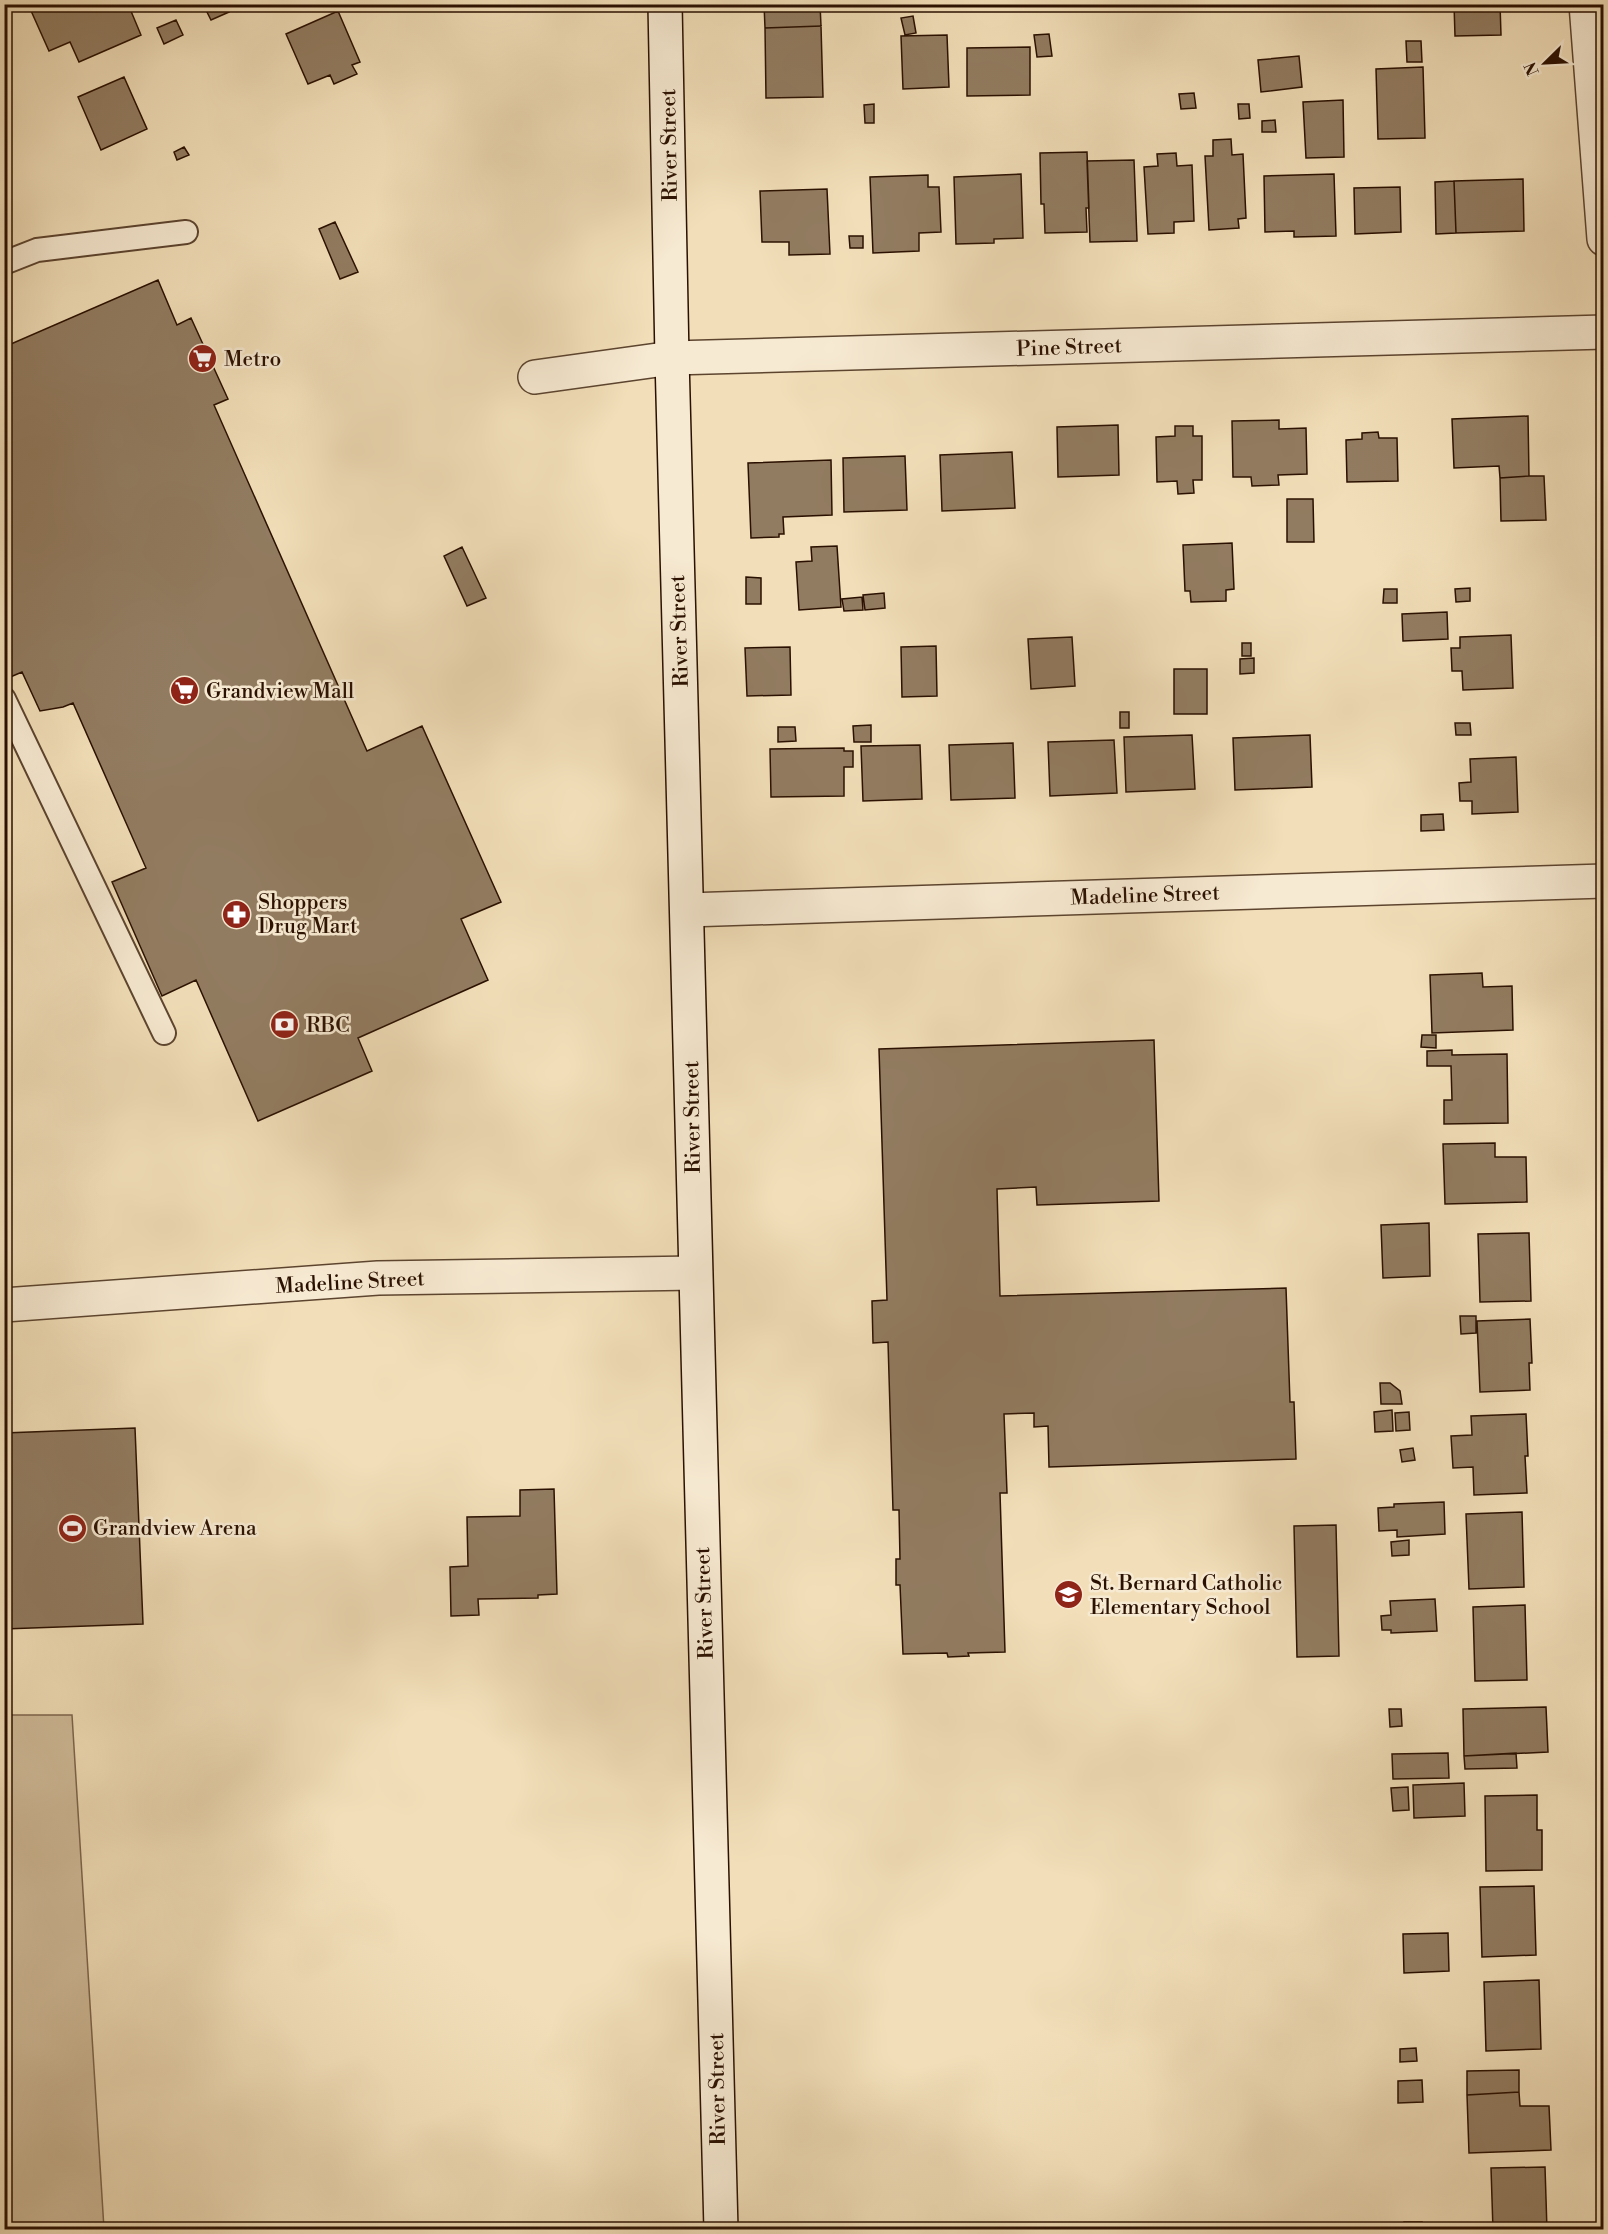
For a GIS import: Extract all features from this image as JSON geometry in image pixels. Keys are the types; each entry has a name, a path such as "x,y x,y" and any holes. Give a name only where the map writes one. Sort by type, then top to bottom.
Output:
{"street":[{"name":"River Street","path":"665,4 695,1273 721,2229"},
{"path":"1586,4 1604,239"},
{"name":"Pine Street","path":"535,377 672,358 1604,332"},
{"name":"Madeline Street","path":"687,910 1604,881"},
{"name":"Madeline Street","path":"4,1305 378,1278 695,1273"}],"lane":[{"path":"4,262 37,250 186,232"},
{"path":"4,699 164,1034"}],"shaded area":[{"path":"5,1715 72,1715 104,2229 5,2229"}],"building":[{"path":"28,4 128,4 141,35 79,62 70,42 49,51"},
{"path":"226,4 229,12 211,20 204,6"},
{"path":"764,4 820,4 821,26 765,28"},
{"path":"1454,4 1500,4 1501,35 1455,36"},
{"path":"338,11 360,62 352,65 357,74 334,84 330,75 308,84 286,34"},
{"path":"913,16 916,33 905,35 901,18"},
{"path":"176,20 183,35 164,44 157,28"},
{"path":"821,26 823,97 766,98 765,28"},
{"path":"1049,34 1052,56 1037,57 1034,35"},
{"path":"947,35 949,87 903,89 901,36"},
{"path":"1406,41 1421,41 1422,62 1407,62"},
{"path":"1030,47 1030,95 967,96 967,48"},
{"path":"1299,56 1302,87 1261,92 1258,60"},
{"path":"1423,67 1425,138 1378,139 1376,69"},
{"path":"124,77 147,129 101,150 78,97"},
{"path":"1194,93 1196,108 1181,109 1179,94"},
{"path":"1343,100 1344,157 1306,158 1303,102"},
{"path":"874,104 874,123 865,123 864,105"},
{"path":"1238,104 1249,104 1250,118 1239,119"},
{"path":"1275,120 1276,132 1262,132 1262,121"},
{"path":"1231,139 1232,155 1243,154 1246,218 1238,219 1239,228 1209,230 1205,156 1213,156 1213,140"},
{"path":"184,147 189,155 177,160 174,152"},
{"path":"1087,152 1089,208 1086,208 1087,232 1045,233 1044,204 1041,204 1040,153"},
{"path":"1176,153 1177,166 1192,165 1194,221 1174,222 1174,233 1148,234 1144,167 1158,166 1157,154"},
{"path":"1134,160 1137,241 1090,242 1087,161"},
{"path":"1021,174 1023,238 994,239 994,243 956,244 954,177"},
{"path":"1334,174 1336,236 1294,237 1294,231 1265,232 1264,176"},
{"path":"928,175 928,187 939,187 941,232 919,233 919,251 873,253 870,177"},
{"path":"1523,179 1524,231 1456,233 1454,181"},
{"path":"1454,181 1456,233 1436,234 1435,182"},
{"path":"1400,187 1401,232 1355,234 1354,188"},
{"path":"827,189 830,254 789,255 789,242 762,242 760,191"},
{"path":"335,222 358,272 340,279 319,229"},
{"path":"849,236 863,236 863,248 850,248"},
{"name":"Grandview Mall","path":"158,280 177,325 191,318 228,399 214,405 367,751 422,726 501,902 461,919 488,980 358,1038 372,1071 258,1121 196,980 162,996 112,882 146,868 73,703 40,711 22,672 8,678 4,671 4,347"},
{"path":"1528,416 1529,476 1500,478 1499,466 1454,468 1452,419"},
{"path":"1279,420 1279,429 1306,428 1307,474 1278,475 1279,485 1252,486 1251,477 1233,477 1232,421"},
{"path":"1118,425 1119,475 1058,477 1057,427"},
{"path":"1175,426 1193,426 1193,436 1202,436 1202,480 1193,480 1194,493 1178,494 1177,481 1157,482 1156,437 1175,436"},
{"path":"1378,432 1379,438 1397,438 1398,481 1347,482 1346,440 1362,439 1362,433"},
{"path":"1012,452 1015,508 942,511 940,455"},
{"path":"905,456 907,510 844,512 843,458"},
{"path":"831,460 832,515 783,517 784,534 779,534 779,537 751,538 748,463"},
{"path":"1544,476 1546,520 1501,521 1500,478"},
{"path":"1287,499 1313,499 1314,542 1287,542"},
{"path":"1232,543 1234,589 1226,590 1226,601 1191,602 1190,591 1185,591 1183,545"},
{"path":"837,546 841,607 799,610 796,562 812,561 811,547"},
{"path":"462,547 486,598 467,606 444,556"},
{"path":"746,577 761,578 761,604 746,604"},
{"path":"1470,588 1470,601 1456,602 1455,589"},
{"path":"1384,589 1397,589 1397,603 1383,603"},
{"path":"884,593 885,608 865,610 863,595"},
{"path":"862,597 863,610 844,611 842,599"},
{"path":"1447,612 1448,639 1403,641 1402,614"},
{"path":"1511,635 1513,688 1463,690 1462,671 1452,671 1451,648 1460,648 1460,637"},
{"path":"1072,637 1075,686 1031,689 1028,639"},
{"path":"1242,643 1251,643 1251,656 1242,656"},
{"path":"936,646 937,696 902,697 901,647"},
{"path":"790,647 791,695 747,696 745,648"},
{"path":"1254,658 1254,673 1240,674 1240,659"},
{"path":"1174,669 1207,669 1207,714 1174,714"},
{"path":"1120,712 1129,712 1129,728 1120,728"},
{"path":"1455,723 1470,723 1471,735 1456,735"},
{"path":"871,725 871,742 854,742 853,726"},
{"path":"778,727 795,727 796,741 778,742"},
{"path":"1192,735 1195,789 1126,792 1124,737"},
{"path":"1310,735 1312,787 1235,790 1233,738"},
{"path":"1114,740 1117,793 1050,796 1048,742"},
{"path":"1013,743 1015,798 951,800 949,745"},
{"path":"920,745 922,799 863,801 861,746"},
{"path":"844,748 844,751 853,751 853,767 844,767 844,796 771,797 770,749"},
{"path":"1516,757 1518,812 1472,814 1472,801 1460,801 1459,783 1471,782 1470,759"},
{"path":"1443,814 1444,830 1421,831 1421,815"},
{"path":"1482,973 1483,987 1512,986 1513,1030 1432,1033 1430,975"},
{"path":"1422,1035 1436,1035 1436,1048 1421,1047"},
{"path":"1154,1040 1159,1201 1037,1205 1036,1187 997,1189 1000,1296 1286,1288 1290,1402 1294,1402 1296,1459 1049,1467 1048,1426 1034,1427 1034,1413 1004,1414 1007,1493 1000,1493 1005,1652 968,1653 969,1656 948,1657 947,1653 903,1654 900,1585 896,1585 896,1559 900,1559 899,1510 893,1510 888,1342 873,1343 872,1301 887,1300 879,1049"},
{"path":"1452,1050 1452,1055 1507,1054 1508,1123 1444,1124 1444,1100 1452,1100 1451,1066 1427,1066 1427,1051"},
{"path":"1495,1143 1495,1157 1526,1157 1527,1202 1445,1204 1443,1144"},
{"path":"1429,1223 1430,1276 1383,1278 1381,1225"},
{"path":"1529,1233 1531,1301 1480,1302 1478,1234"},
{"path":"1460,1316 1476,1316 1476,1333 1461,1334"},
{"path":"1530,1319 1532,1363 1529,1363 1530,1390 1480,1392 1477,1321"},
{"path":"1380,1383 1390,1383 1400,1391 1402,1404 1381,1404"},
{"path":"1392,1410 1393,1431 1375,1432 1374,1412"},
{"path":"1409,1412 1410,1430 1396,1431 1395,1413"},
{"path":"1526,1414 1527,1493 1474,1495 1473,1467 1453,1468 1451,1436 1472,1435 1471,1416"},
{"name":"Grandview Arena","path":"135,1428 143,1624 4,1629 4,1433"},
{"path":"1413,1448 1415,1460 1402,1462 1400,1450"},
{"path":"554,1489 557,1594 538,1595 538,1598 478,1599 479,1615 451,1616 450,1567 468,1566 467,1517 520,1516 520,1490"},
{"path":"1444,1502 1445,1534 1397,1537 1397,1530 1379,1531 1378,1508 1394,1507 1394,1504"},
{"path":"1522,1512 1524,1587 1469,1589 1466,1514"},
{"path":"1336,1525 1339,1656 1297,1657 1294,1526"},
{"path":"1409,1540 1409,1555 1392,1556 1391,1542"},
{"path":"1435,1599 1437,1631 1391,1633 1391,1630 1382,1630 1381,1616 1391,1615 1390,1601"},
{"path":"1525,1605 1527,1680 1475,1681 1473,1607"},
{"path":"1546,1707 1548,1752 1464,1756 1463,1709"},
{"path":"1389,1709 1401,1709 1402,1726 1390,1727"},
{"path":"1448,1753 1449,1778 1393,1779 1392,1754"},
{"path":"1516,1753 1517,1768 1465,1769 1464,1756"},
{"path":"1464,1783 1465,1816 1414,1818 1413,1785"},
{"path":"1408,1787 1409,1810 1393,1811 1391,1788"},
{"path":"1537,1795 1537,1830 1542,1830 1542,1870 1486,1871 1485,1796"},
{"path":"1534,1886 1536,1955 1482,1957 1480,1887"},
{"path":"1448,1933 1449,1971 1404,1973 1403,1934"},
{"path":"1539,1980 1541,2049 1486,2051 1484,1982"},
{"path":"1416,2048 1417,2061 1400,2062 1400,2049"},
{"path":"1519,2070 1519,2092 1467,2095 1467,2071"},
{"path":"1422,2080 1423,2102 1398,2103 1398,2081"},
{"path":"1519,2092 1520,2106 1549,2106 1551,2150 1469,2153 1467,2095"},
{"path":"1545,2167 1547,2230 1493,2230 1491,2168"},
{"path":"1404,2222 1422,2222 1422,2230 1404,2230"}],"place":[{"name":"Metro","path":"203,359"},
{"name":"Grandview Mall","path":"185,691"},
{"name":"Shoppers Drug Mart","path":"237,914"},
{"name":"RBC","path":"285,1025"},
{"name":"Grandview Arena","path":"72,1528"},
{"name":"St. Bernard Catholic Elementary School","path":"1069,1595"}]}
